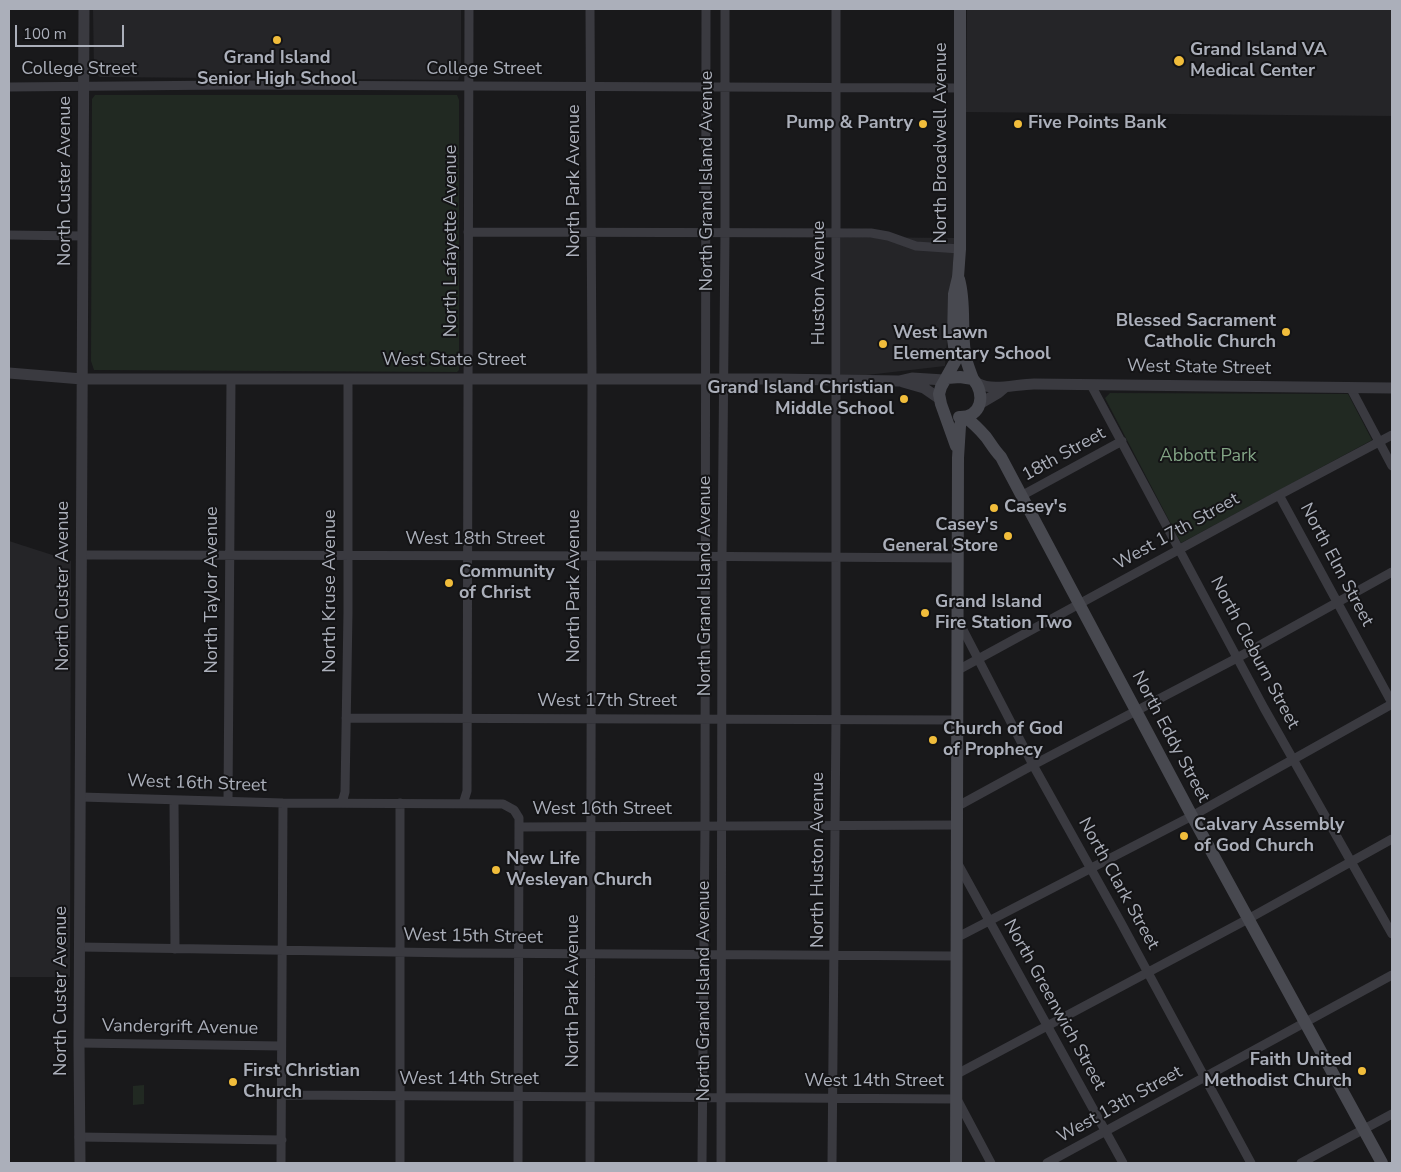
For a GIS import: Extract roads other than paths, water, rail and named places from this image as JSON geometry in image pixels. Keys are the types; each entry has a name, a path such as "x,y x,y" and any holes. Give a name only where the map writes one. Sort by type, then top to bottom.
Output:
{"main road":[{"name":"North Broadwell Avenue","path":"946,379 956,360 954,294 958,277 960,249 960,9"},
{"name":"North Broadwell Avenue","path":"958,277 963,293 965,354 975,381"},
{"path":"956,1163 958,458 959,428 964,417 974,412 980,405 979,390 975,381 960,376 946,379 941,387 942,404 958,458"},
{"path":"942,404 951,414 964,417"},
{"name":"North Eddy Street","path":"980,405 982,420 996,436 1000,444 1001,457"},
{"name":"North Eddy Street","path":"964,417 981,432 1001,457 1192,816 1382,1163"}],"street":[{"name":"North Custer Avenue","path":"80,1163 84,9"},
{"name":"North Lafayette Avenue","path":"463,804 466,791 467,718 469,9"},
{"name":"North Park Avenue","path":"590,9 592,379 590,1163"},
{"name":"North Grand Island Avenue","path":"702,1163 705,826 706,9"},
{"name":"North Grand Island Avenue","path":"721,1163 722,557 725,232 724,9"},
{"name":"Huston Avenue","path":"836,9 836,557"},
{"name":"College Street","path":"9,87 231,85 960,88"},
{"path":"468,232 880,234 916,246 936,249 960,249"},
{"path":"9,235 83,236"},
{"name":"West State Street","path":"9,373 82,379 724,379 899,381 912,378 946,379"},
{"name":"North Taylor Avenue","path":"228,801 231,379"},
{"name":"North Kruse Avenue","path":"342,803 345,792 348,379"},
{"name":"West State Street","path":"899,381 924,388 942,404"},
{"name":"West State Street","path":"975,381 988,387 1027,384 1392,388"},
{"name":"North Cleburn Street","path":"1091,385 1237,658 1392,934"},
{"name":"West State Street","path":"980,405 1005,387"},
{"path":"1350,387 1392,466"},
{"name":"West 17th Street","path":"979,659 1279,494 1392,436"},
{"name":"18th Street","path":"1021,496 1122,441"},
{"name":"North Elm Street","path":"1279,494 1392,704"},
{"name":"West 18th Street","path":"82,555 958,558"},
{"name":"North Huston Avenue","path":"832,1163 836,557"},
{"path":"958,806 1033,764 1237,658 1392,572"},
{"name":"North Clark Street","path":"958,620 1033,764 1251,1163"},
{"path":"958,670 979,659"},
{"path":"956,938 1192,816 1392,704"},
{"name":"West 17th Street","path":"346,718 958,720"},
{"name":"West 16th Street","path":"81,797 342,803 503,804 514,810 519,818 519,827 958,824"},
{"path":"174,800 176,949"},
{"path":"281,1163 283,802"},
{"path":"400,803 400,1163"},
{"path":"518,1163 519,827"},
{"name":"West 14th Street","path":"957,1074 1248,919 1392,839"},
{"name":"North Greenwich Street","path":"957,863 1123,1163"},
{"name":"West 15th Street","path":"80,947 519,954 956,956"},
{"name":"West 13th Street","path":"1047,1163 1392,975"},
{"name":"Vandergrift Avenue","path":"79,1043 281,1046"},
{"name":"West 14th Street","path":"282,1095 956,1099"},
{"path":"956,1099 991,1163"},
{"path":"1301,1163 1392,1114"},
{"path":"80,1138 282,1140"}],"place":[{"name":"Grand Island Senior High School","path":"277,40"},
{"name":"Grand Island VA Medical Center","path":"1179,61"},
{"name":"Pump & Pantry","path":"923,124"},
{"name":"Five Points Bank","path":"1018,124"},
{"name":"Blessed Sacrament Catholic Church","path":"1286,332"},
{"name":"West Lawn Elementary School","path":"883,344"},
{"name":"Grand Island Christian Middle School","path":"904,399"},
{"name":"Casey's","path":"994,508"},
{"name":"Casey's General Store","path":"1008,536"},
{"name":"Community of Christ","path":"449,583"},
{"name":"Grand Island Fire Station Two","path":"925,613"},
{"name":"Church of God of Prophecy","path":"933,740"},
{"name":"Calvary Assembly of God Church","path":"1184,836"},
{"name":"New Life Wesleyan Church","path":"496,870"},
{"name":"Faith United Methodist Church","path":"1362,1071"},
{"name":"First Christian Church","path":"233,1082"}],"park label":[{"name":"Abbott Park","path":"1208,457"}]}
